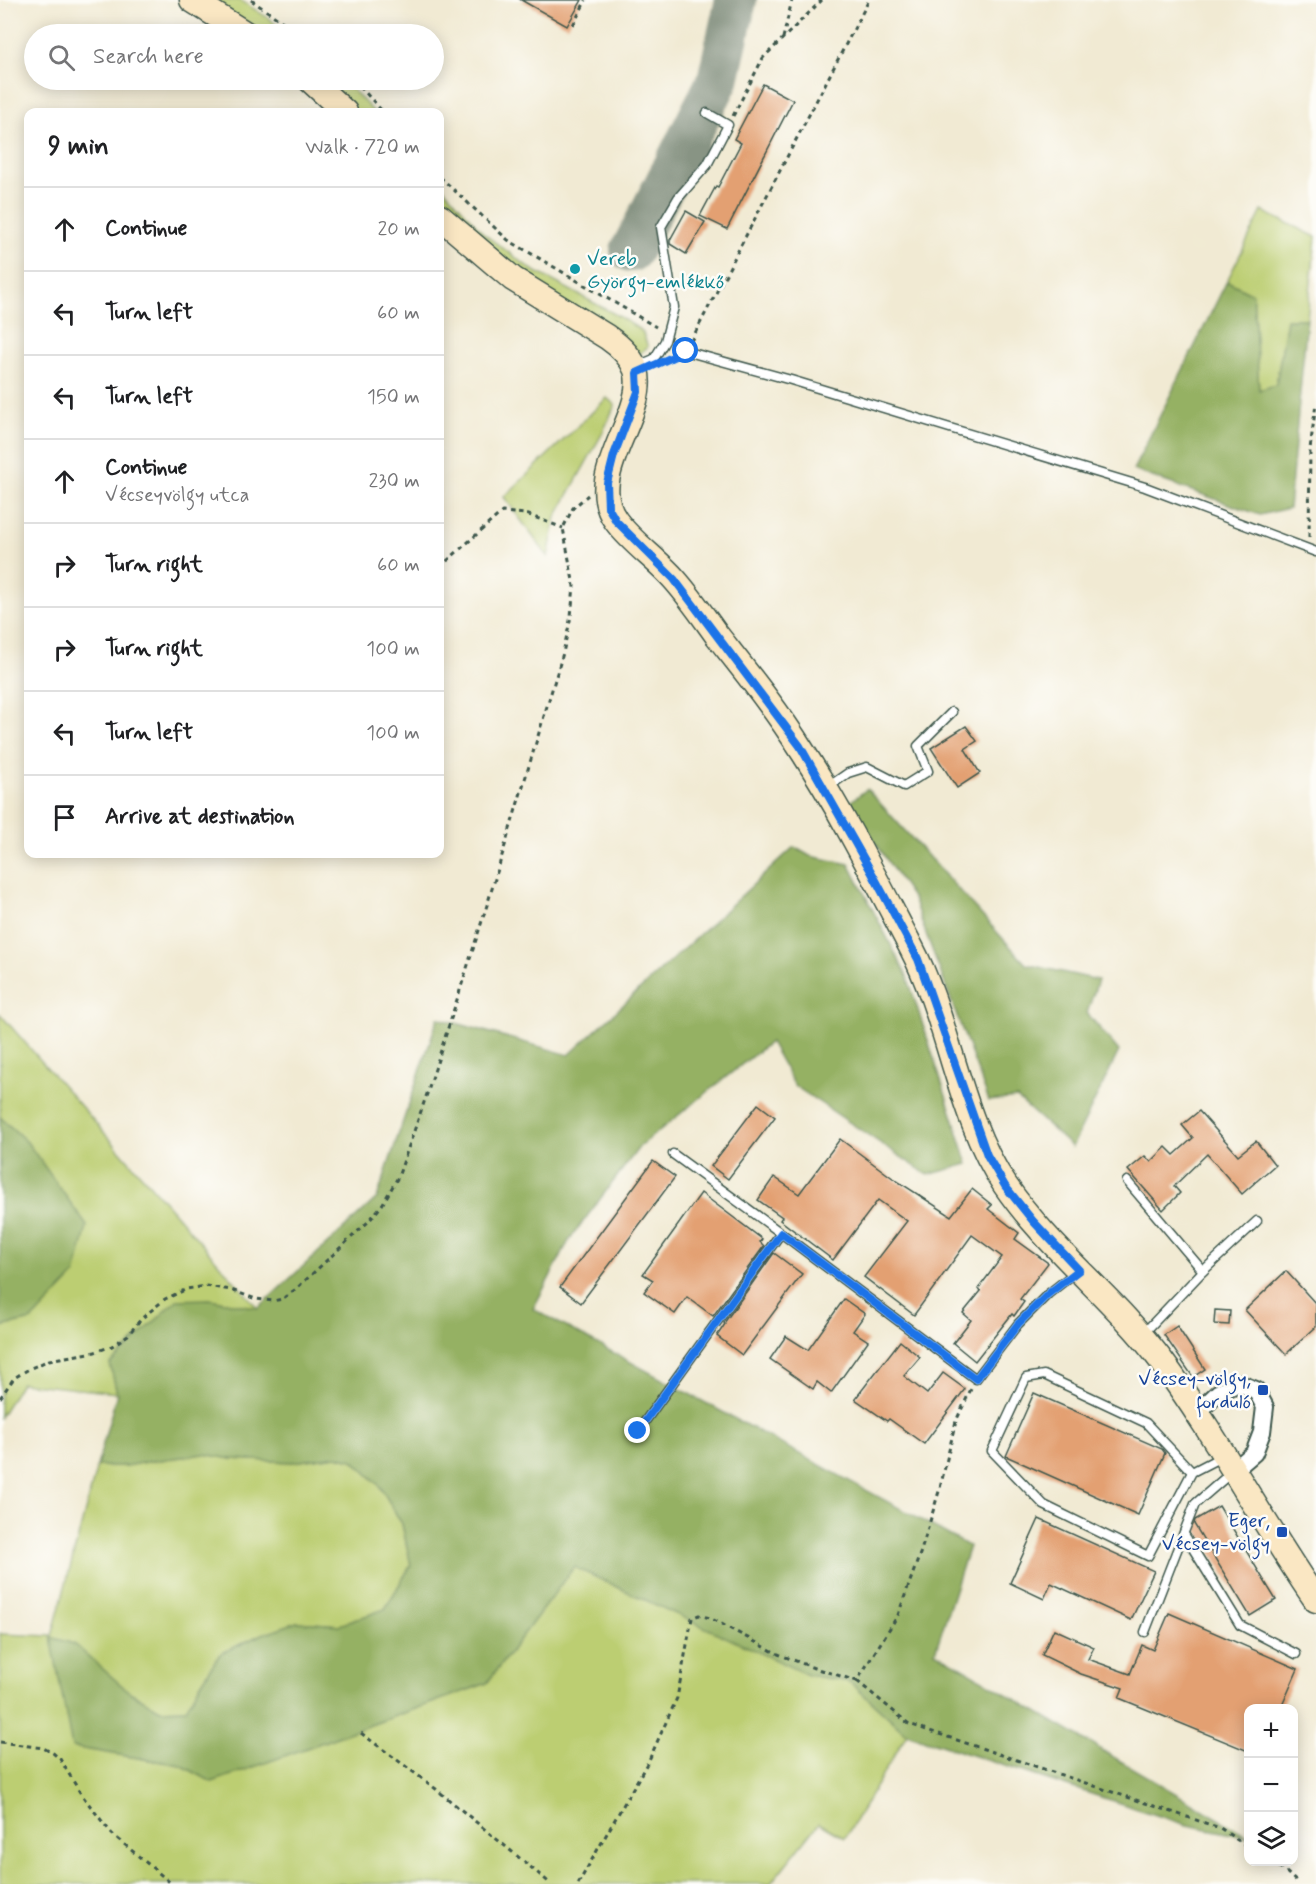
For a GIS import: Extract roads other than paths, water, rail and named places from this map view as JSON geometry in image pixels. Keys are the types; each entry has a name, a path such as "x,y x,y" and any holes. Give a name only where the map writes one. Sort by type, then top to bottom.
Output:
{"main road":[{"path":"192,0 230,24"},
{"path":"321,90 341,108"},
{"path":"444,220 513,279 620,346 632,360 637,373 638,392 614,455 607,483 608,507 616,521 674,579 800,746 918,959 987,1155 1005,1186 1033,1221 1141,1335 1197,1413 1289,1562 1316,1599"}],"street":[{"path":"1197,1413 1218,1393 1238,1383 1256,1390 1265,1407 1262,1432 1254,1453 1228,1463"}],"lane":[{"path":"634,367 654,359 666,337 674,307 661,226 678,198 707,165 728,125 708,113"},
{"path":"686,351 792,380 1145,487 1313,550"},
{"path":"825,789 848,773 867,766 904,786 928,771 918,746 952,712"},
{"path":"673,1154 976,1379 1018,1324 1048,1294 1079,1270"},
{"path":"1127,1181 1203,1271"},
{"path":"1141,1335 1203,1271 1257,1221"},
{"path":"638,1431 781,1233"},
{"path":"1192,1472 1146,1423 1044,1375 1026,1378 992,1451 1044,1505 1148,1556 1192,1472 1228,1463"},
{"path":"1145,1632 1195,1504 1228,1463"},
{"path":"1184,1534 1240,1625 1296,1654"}],"place":[{"name":"Vereb György-emlékkő","path":"575,269"},
{"name":"Vécsey-völgy, forduló","path":"1263,1390"},
{"name":"Eger, Vécsey-völgy","path":"1282,1532"}]}
